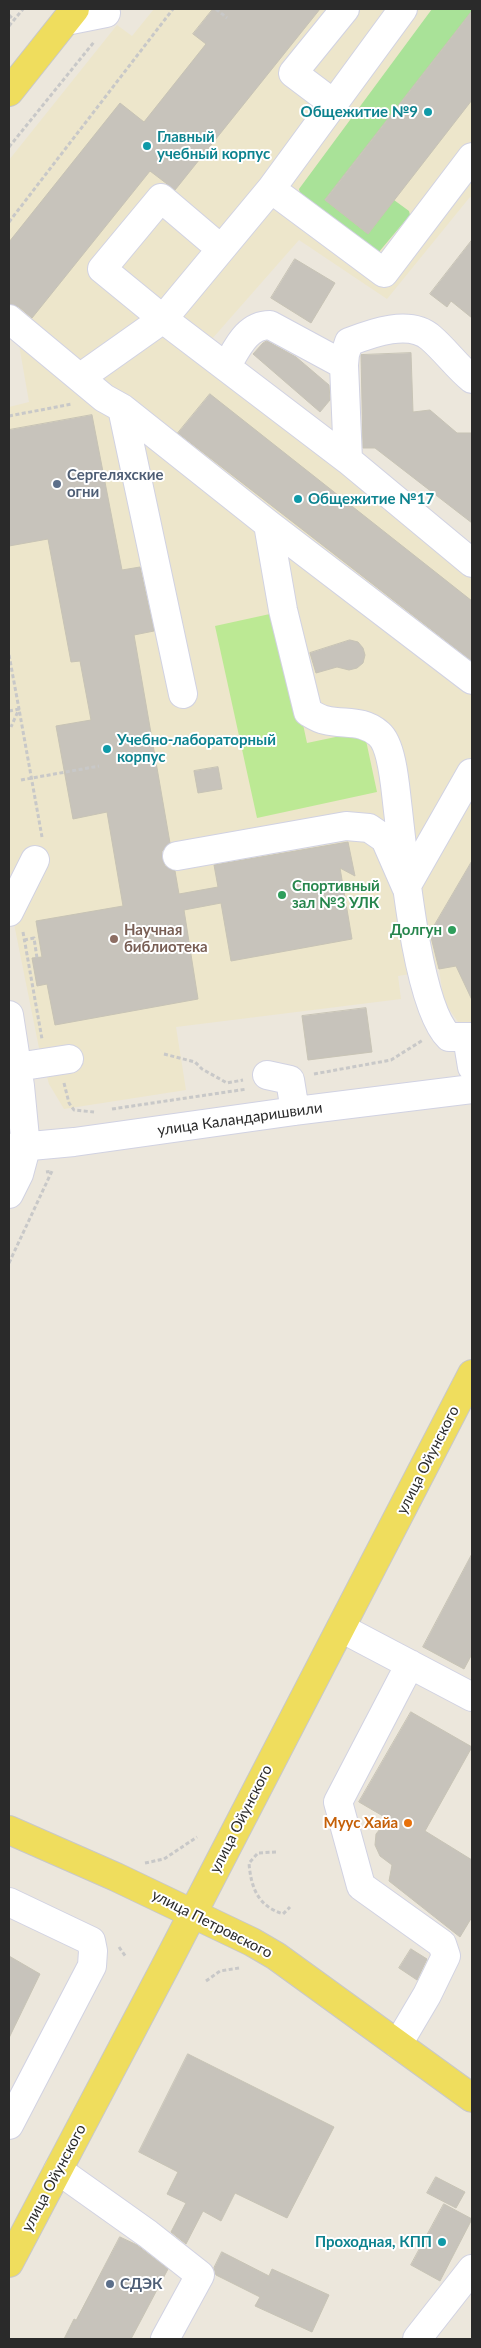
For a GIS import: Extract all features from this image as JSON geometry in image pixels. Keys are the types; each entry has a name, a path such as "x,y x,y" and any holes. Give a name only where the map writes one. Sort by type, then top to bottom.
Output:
{"main road":[{"path":"9,92 70,15"},
{"name":"улица Ойунского","path":"9,2263 472,1374"},
{"name":"улица Петровского","path":"9,1830 252,1942 276,1956 472,2098"}],"street":[{"path":"334,104 293,74 345,9"},
{"path":"81,377 163,319 271,189 403,9"},
{"path":"70,15 106,14"},
{"path":"271,189 384,273 472,157"},
{"path":"221,248 161,198 102,269 163,319 348,460 472,563"},
{"path":"9,319 268,524 472,680"},
{"path":"226,367 249,331 259,325 270,325 344,365"},
{"path":"348,460 344,365 349,342 369,334 410,329 430,336 472,380"},
{"path":"113,403 183,694"},
{"path":"268,524 283,610 308,712 325,720 366,724 380,735 390,758 406,887 432,1010 441,1029 449,1037 470,1037 472,1067"},
{"path":"406,887 471,773"},
{"path":"177,856 346,826 369,828 385,839 406,887"},
{"path":"15,918 40,853"},
{"path":"9,1015 17,1068 19,1174 9,1194"},
{"path":"17,1068 65,1060"},
{"path":"270,1081 295,1111"},
{"name":"улица Каландаришвили","path":"18,1148 295,1111 472,1090"},
{"path":"341,1628 472,1697"},
{"path":"398,2044 427,1995 446,1956 442,1944 360,1886 338,1802 410,1664"},
{"path":"9,1902 91,1941 93,1958 92,1966 9,2125"},
{"path":"58,2170 148,2234 200,2275 165,2339"},
{"path":"417,2339 472,2269"}],"path":[{"path":"9,26 23,9"},
{"path":"9,222 173,9"},
{"path":"216,9 227,18"},
{"path":"9,15 14,20"},
{"path":"9,147 96,40"},
{"path":"9,416 113,403"},
{"path":"9,655 31,778 40,853"},
{"path":"9,711 19,710"},
{"path":"11,727 19,710"},
{"path":"21,780 99,766"},
{"path":"15,918 24,940 42,1041 60,1050 65,1060 64,1081 69,1103 74,1110 100,1111"},
{"path":"24,940 34,938 37,958"},
{"path":"110,1110 392,1060 441,1029"},
{"path":"164,1054 195,1062 202,1069 227,1083 270,1081"},
{"path":"144,1863 164,1859 197,1837"},
{"path":"276,1852 258,1853 249,1863 250,1881 256,1896 270,1910 283,1914 290,1907"},
{"path":"206,1982 220,1971 239,1968"}],"shaded area":[{"path":"154,9 472,9 472,198 470,197 387,299 299,240 197,356 472,574 472,1024 461,1026 444,1002 439,969 398,976 401,999 176,1027 186,1090 64,1109 49,1084 39,1048 9,899 9,407 29,402 18,339 9,331 9,160 117,25 132,36"}],"green space":[{"path":"432,9 472,9 472,11 325,200 368,234 394,200 409,211 410,215 378,253 300,194 299,189"},
{"path":"279,612 307,743 364,731 377,792 257,818 215,626"}],"building":[{"name":"Главный учебный корпус","path":"213,9 320,9 175,190 150,171 32,318 19,307 9,304 9,242 120,103 144,122 206,44 193,34"},
{"name":"Общежитие №9","path":"472,11 472,100 368,234 325,200"},
{"path":"472,240 472,318 451,301 447,307 430,294"},
{"path":"295,259 335,283 311,323 271,298"},
{"path":"267,341 296,357 329,385 330,400 320,412 253,354"},
{"path":"411,353 413,412 430,410 457,433 472,433 472,523 375,448 363,448 361,355"},
{"name":"Общежитие №17","path":"210,394 472,601 472,661 178,433"},
{"path":"92,415 122,570 140,567 154,631 134,635 170,843 162,851 165,866 175,871 179,894 218,887 214,865 348,842 355,876 340,868 352,939 231,961 221,903 184,910 198,999 55,1025 47,984 37,986 32,958 42,957 36,921 123,906 107,812 73,819 56,726 91,720 80,661 71,662 48,539 9,546 9,430"},
{"path":"350,640 358,642 363,648 365,655 363,663 357,668 349,670 337,667 316,673 310,653"},
{"path":"218,767 222,789 198,793 194,771"},
{"name":"Долгун","path":"472,861 472,1000 456,966 439,969 430,933"},
{"path":"366,1008 372,1052 308,1060 302,1016"},
{"path":"472,1554 472,1654 464,1669 423,1647"},
{"name":"Муус Хайа","path":"411,1712 472,1747 425,1831 472,1860 472,1917 460,1937 389,1881 392,1865 380,1856 375,1845 376,1834 388,1819 359,1802"},
{"path":"411,1949 427,1959 417,1980 399,1968"},
{"path":"9,1956 40,1974 9,2038"},
{"path":"188,2054 334,2127 287,2218 235,2193 221,2221 203,2211 186,2244 171,2232 186,2203 167,2194 178,2172 139,2152"},
{"path":"436,2177 465,2192 456,2208 427,2193"},
{"name":"Проходная, КПП","path":"444,2204 472,2219 440,2281 411,2265"},
{"path":"120,2237 137,2245 168,2269 131,2339 64,2339 74,2319 76,2320"},
{"path":"222,2252 269,2276 272,2269 329,2295 312,2332 255,2306 260,2297 216,2275 214,2268"}],"place":[{"name":"Общежитие №9","path":"428,112"},
{"name":"Главный учебный корпус","path":"147,146"},
{"name":"Сергеляхские огни","path":"57,484"},
{"name":"Общежитие №17","path":"298,499"},
{"name":"Учебно-лабораторный корпус","path":"107,749"},
{"name":"Спортивный зал №3 УЛК","path":"282,895"},
{"name":"Долгун","path":"452,930"},
{"name":"Научная библиотека","path":"114,939"},
{"name":"Муус Хайа","path":"408,1823"},
{"name":"Проходная, КПП","path":"442,2242"},
{"name":"СДЭК","path":"110,2284"}]}
